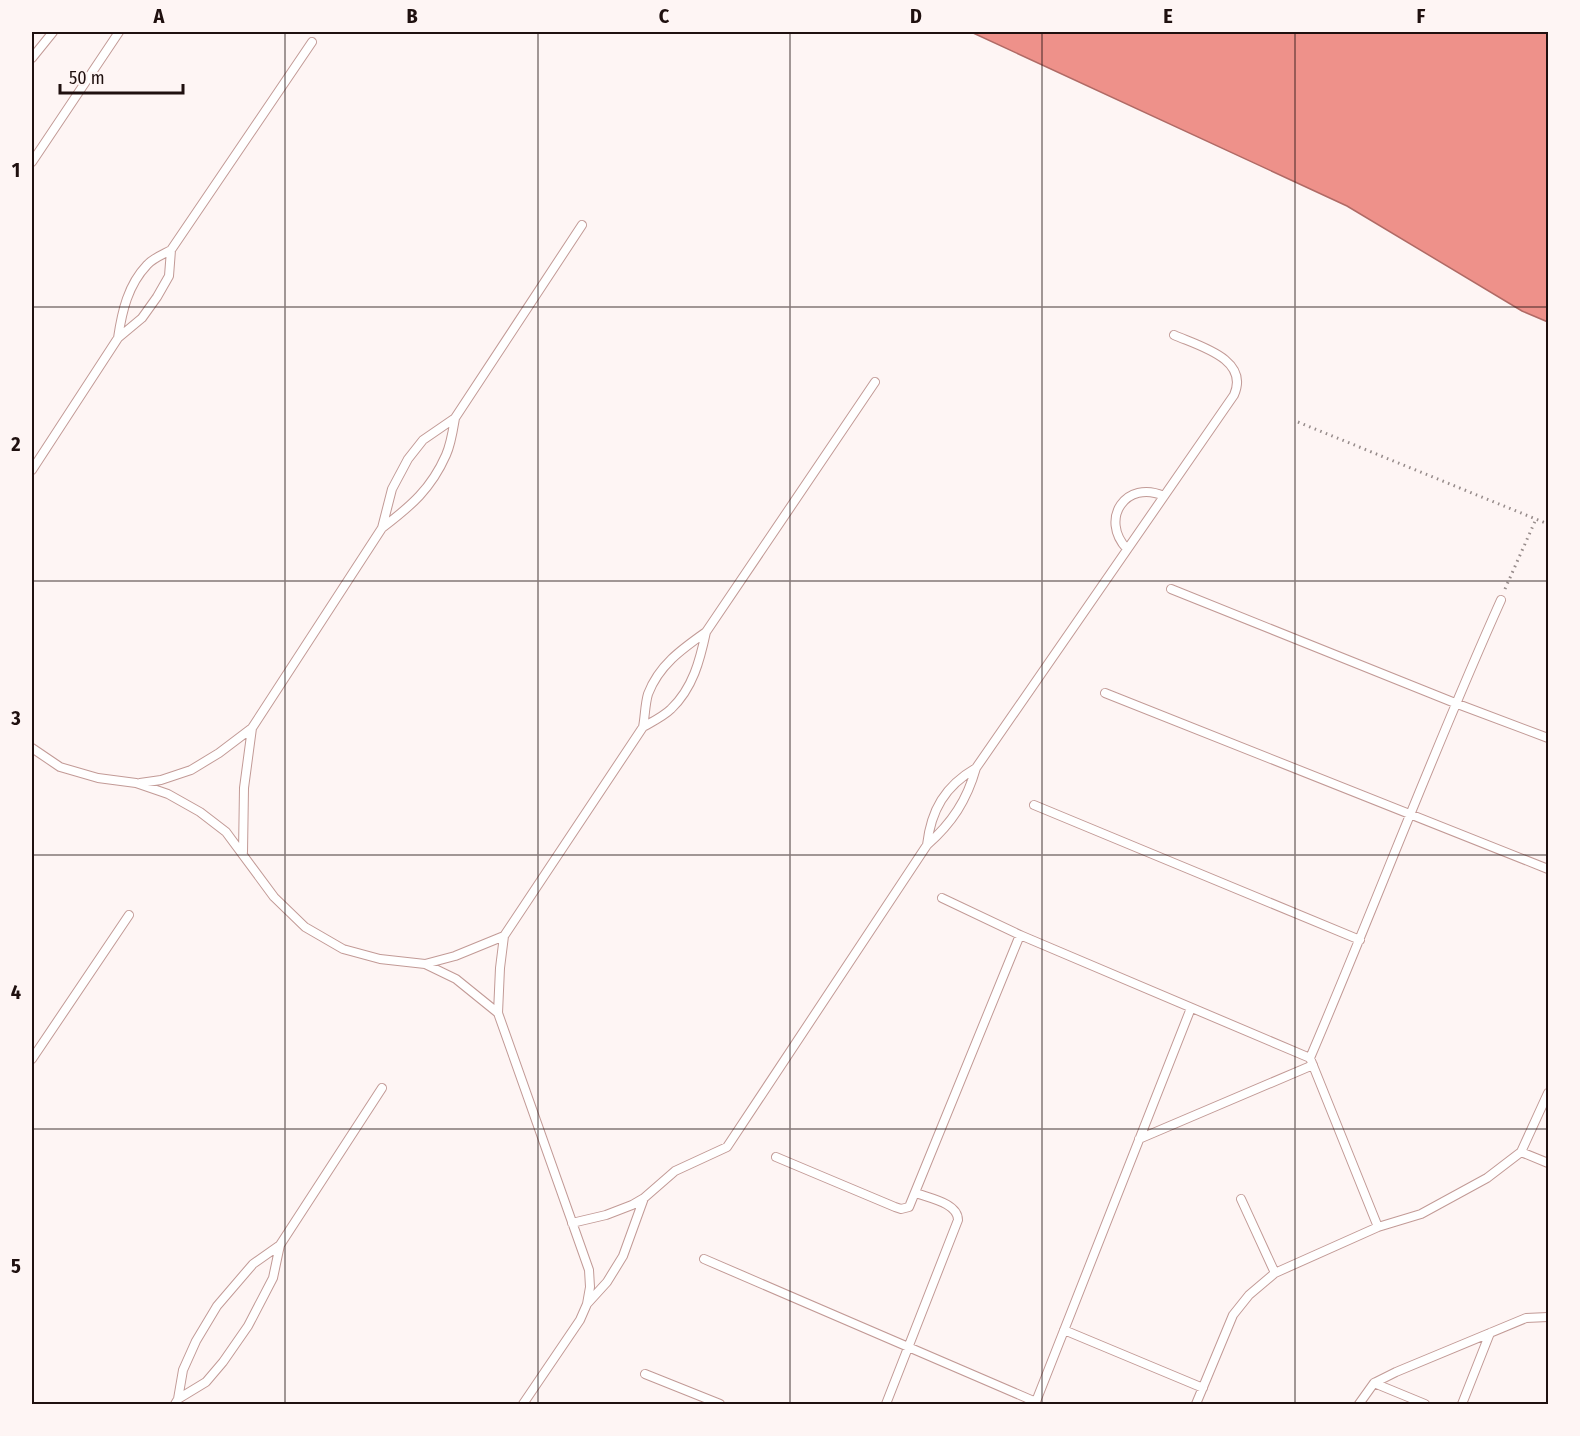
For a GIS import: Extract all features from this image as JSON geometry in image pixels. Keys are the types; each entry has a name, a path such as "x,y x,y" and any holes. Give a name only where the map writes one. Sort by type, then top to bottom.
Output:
{"lane":[{"path":"32,58 53,32"},
{"path":"32,162 119,32"},
{"path":"118,338 122,309 133,285 148,264 171,250 312,42"},
{"path":"382,528 415,503 434,477 447,453 455,418 582,225"},
{"path":"32,470 118,338 142,318 157,297 169,276 171,250"},
{"path":"573,1223 606,1215 644,1198 675,1171 722,1150 732,1141 927,845 939,835 959,811 976,768 1234,395 1238,382 1235,369 1230,363 1174,335"},
{"path":"643,727 648,696 659,672 678,652 706,632 875,382"},
{"path":"136,783 161,780 191,770 219,753 252,728 382,528 392,489 408,459 423,440 455,418"},
{"path":"1127,549 1117,535 1115,517 1118,509 1124,501 1138,492 1156,492 1164,496"},
{"path":"1171,589 1548,738"},
{"path":"1139,1139 1311,1061 1455,703 1501,600"},
{"path":"522,1404 580,1320 587,1304 590,1287 589,1270 498,1013 504,936 643,727 671,709 688,687 699,665 706,632"},
{"path":"1105,693 1548,869"},
{"path":"243,852 244,788 252,728"},
{"path":"32,748 60,767 98,778 136,783 168,794 200,812 226,832 274,897 305,927 343,949 380,959 425,964 456,979 498,1013"},
{"path":"927,845 931,821 940,799 962,776 976,768"},
{"path":"1034,805 1360,940"},
{"path":"942,898 1020,935 1311,1061 1378,1227"},
{"path":"32,1059 129,915"},
{"path":"776,1157 895,1207 902,1209 909,1207 1020,935"},
{"path":"425,964 471,951 504,936"},
{"path":"704,1259 1035,1403 1191,1008"},
{"path":"176,1402 206,1382 248,1326 273,1278 280,1245 382,1088"},
{"path":"1196,1404 1233,1315 1249,1295 1275,1273 1378,1227 1421,1214 1487,1178 1521,1152 1548,1093"},
{"path":"1521,1152 1548,1163"},
{"path":"886,1404 958,1220 955,1210 947,1204 916,1193"},
{"path":"587,1304 607,1282 619,1263 644,1198"},
{"path":"1241,1199 1275,1273"},
{"path":"176,1402 183,1370 196,1341 217,1306 252,1264 280,1245"},
{"path":"1359,1404 1374,1383 1396,1372 1526,1318 1548,1317"},
{"path":"1064,1330 1203,1388"},
{"path":"1462,1404 1490,1333"},
{"path":"645,1374 720,1404"},
{"path":"1374,1383 1425,1404"}],"path":[{"path":"1298,422 1548,524"},
{"path":"1501,600 1536,519"}],"shaded area":[{"path":"971,32 1548,32 1548,322 1522,311 1347,206"}]}
